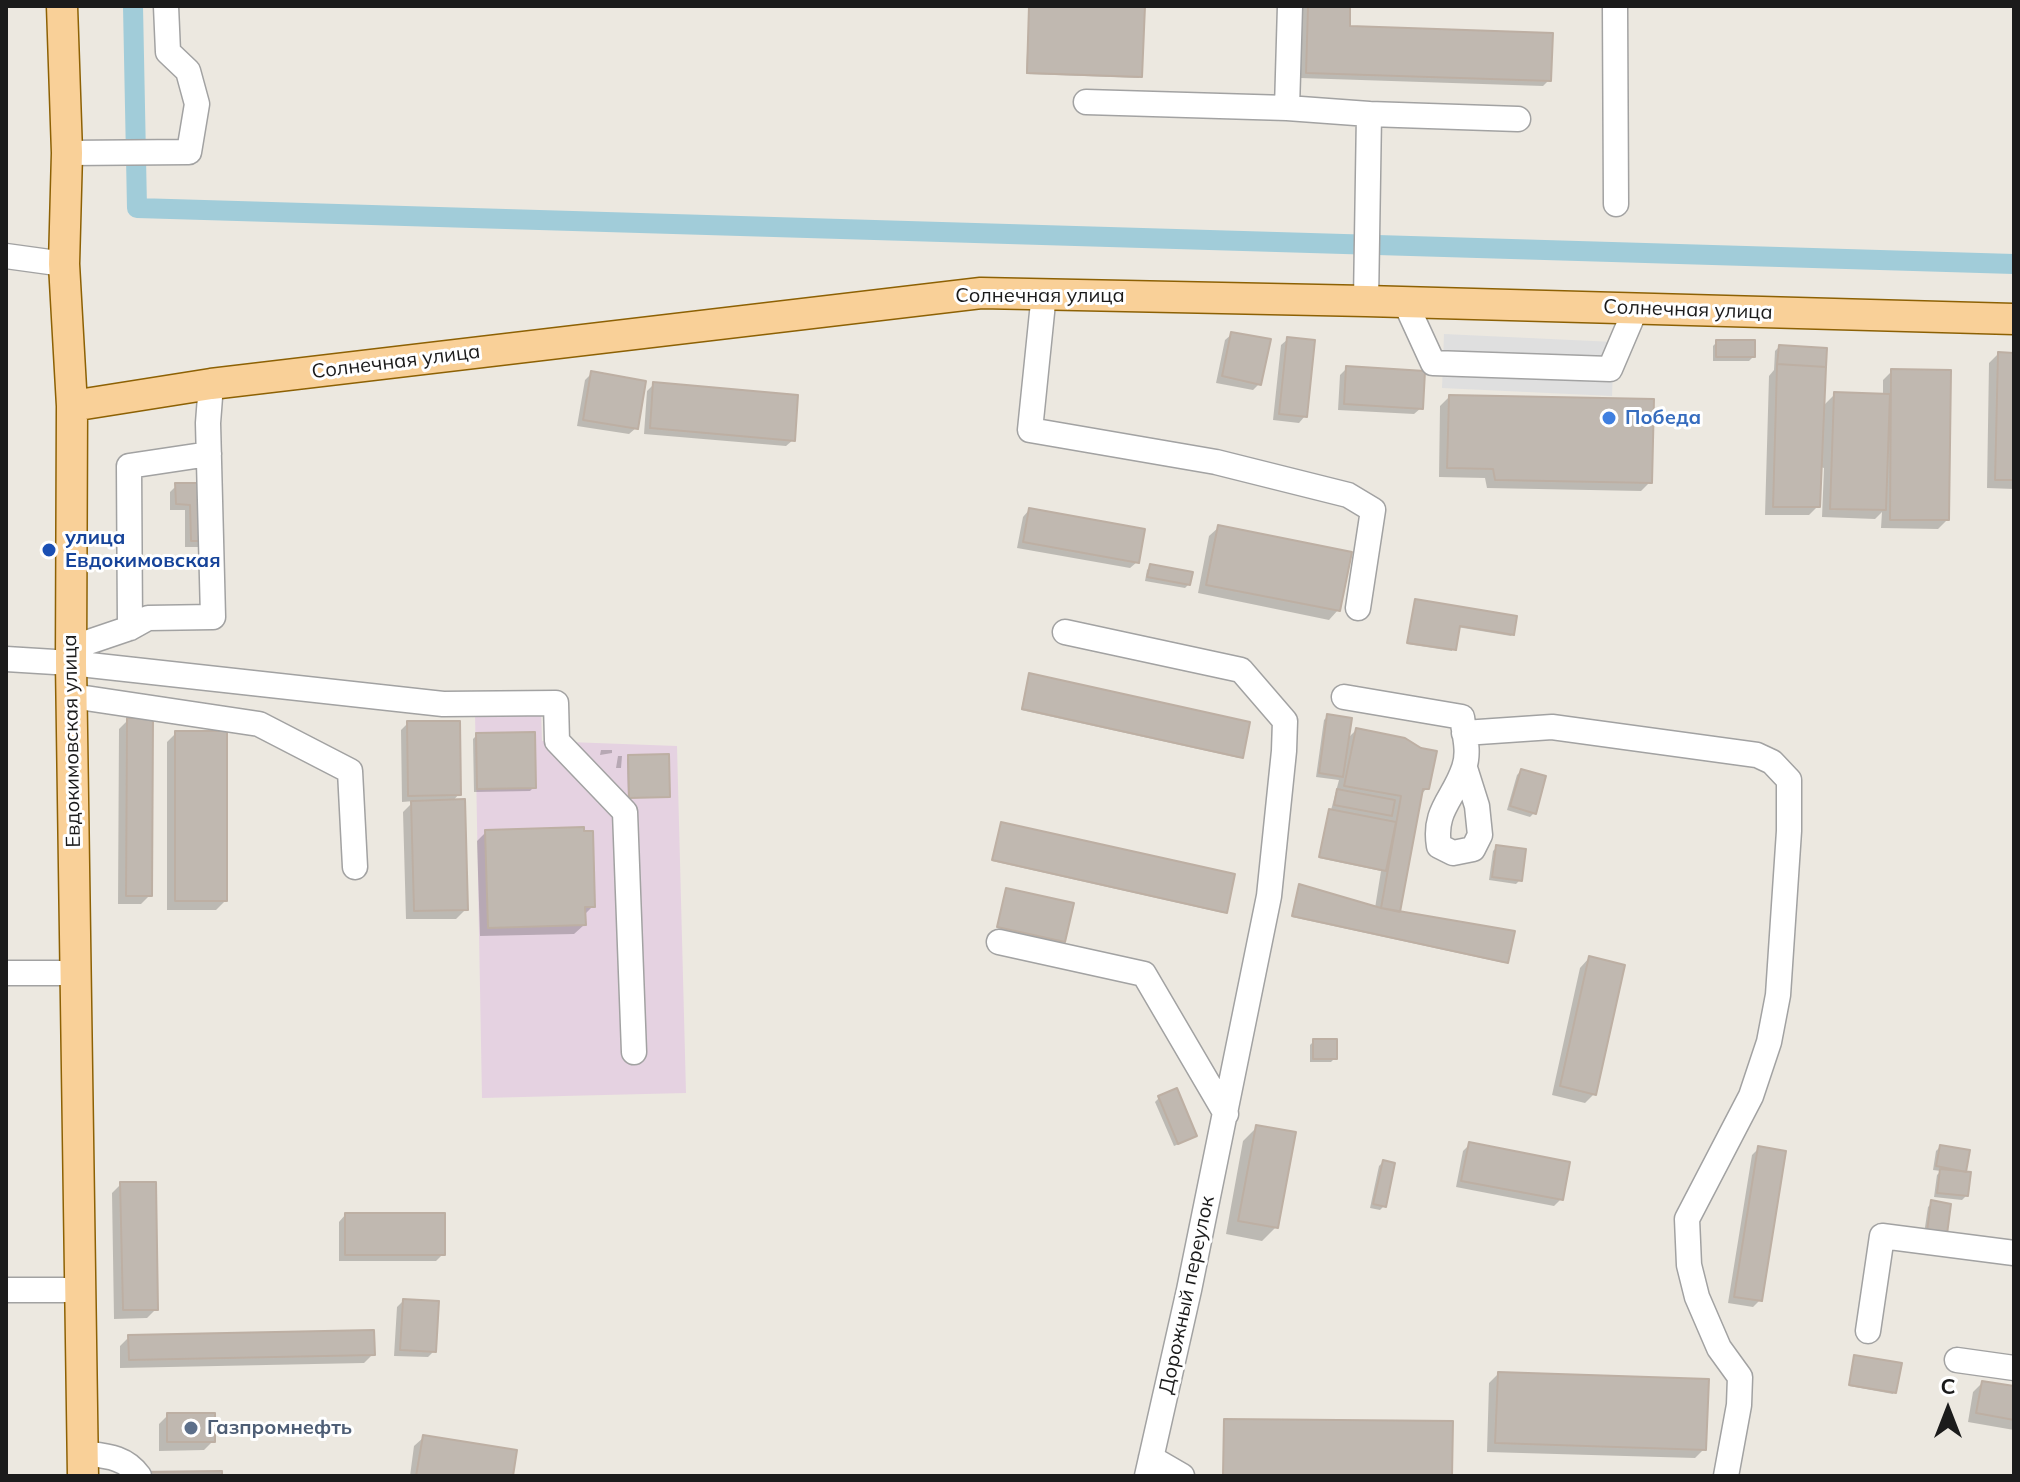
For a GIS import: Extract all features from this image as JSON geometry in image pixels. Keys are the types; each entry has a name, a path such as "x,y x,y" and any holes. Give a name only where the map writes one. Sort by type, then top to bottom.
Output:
{"main road":[{"name":"Евдокимовская улица","path":"62,6 67,153 64,264 72,406 71,655 83,1464"},
{"name":"Солнечная улица","path":"72,406 211,384 981,293 1366,292 1405,302 2014,319"}],"street":[{"path":"67,153 189,152 197,104 188,71 168,52 166,6"},
{"path":"1287,108 1290,6"},
{"path":"1615,6 1616,204"},
{"path":"1086,102 1518,119"},
{"path":"1366,292 1369,114"},
{"path":"6,256 64,264"},
{"path":"1044,293 1030,430 1216,462 1348,495 1373,510 1358,608"},
{"path":"1405,302 1433,363 1610,369 1636,308"},
{"path":"71,655 148,618 213,617 208,423 211,384"},
{"path":"130,628 129,466 209,454"},
{"name":"Дорожный переулок","path":"1065,632 1241,670 1285,721 1269,896 1226,1114 1149,1467"},
{"path":"6,659 71,655 443,704 556,703 557,741 625,812 634,1052"},
{"path":"72,696 259,724 350,771 355,867"},
{"path":"1344,697 1462,717 1468,752 1465,768"},
{"path":"1464,733 1552,727 1757,755 1772,762 1789,780 1789,831 1778,995 1769,1042 1751,1096 1687,1219 1689,1265 1697,1297 1719,1348 1740,1377 1739,1405 1726,1476"},
{"path":"999,942 1144,974 1226,1114"},
{"path":"6,973 76,973"},
{"path":"1868,1331 1882,1236 2014,1253"},
{"path":"6,1290 81,1290"},
{"path":"1957,1360 2014,1368"},
{"path":"83,1464 119,1458 139,1476"},
{"path":"1149,1467 1182,1476"}],"shaded area":[{"path":"1444,334 1614,342 1612,396 1442,388"},
{"path":"541,712 542,741 677,746 686,1093 482,1098 475,713"}],"building":[{"path":"1029,6 1145,6 1142,77 1027,73"},
{"path":"1308,6 1350,6 1350,26 1553,33 1551,81 1306,73"},
{"path":"1231,332 1271,339 1261,385 1222,376"},
{"path":"1287,337 1315,340 1307,417 1279,414"},
{"path":"1716,340 1755,340 1755,357 1716,357"},
{"path":"1779,345 1827,348 1826,367 1777,364"},
{"path":"1998,352 2014,353 2014,480 1995,480"},
{"path":"1777,364 1826,367 1820,507 1773,507"},
{"path":"1346,366 1425,371 1423,409 1344,404"},
{"path":"1891,369 1951,370 1949,520 1890,520"},
{"path":"591,371 646,381 638,429 583,420"},
{"path":"653,382 798,395 795,441 650,428"},
{"path":"1834,392 1890,394 1886,510 1830,509"},
{"path":"1449,395 1654,399 1652,483 1495,480 1493,469 1447,468"},
{"path":"175,483 222,483 222,505 207,541 191,541 190,505 176,504"},
{"path":"1029,508 1145,529 1139,563 1023,542"},
{"path":"1218,525 1352,552 1340,611 1206,585"},
{"path":"1150,564 1193,572 1190,585 1147,577"},
{"path":"1415,599 1517,616 1514,635 1460,626 1456,650 1407,643"},
{"path":"1029,673 1250,722 1243,758 1022,709"},
{"path":"1327,714 1352,718 1343,777 1319,773"},
{"path":"127,718 153,718 152,896 126,896"},
{"path":"407,721 460,721 461,795 408,796"},
{"path":"1356,728 1405,738 1421,748 1437,751 1429,789 1423,789 1400,912 1381,908 1401,796 1344,786"},
{"path":"175,731 227,731 227,901 175,901"},
{"path":"535,732 536,788 477,789 476,733"},
{"path":"669,754 670,797 629,798 628,755"},
{"path":"1521,769 1546,776 1536,814 1510,806"},
{"path":"1337,789 1395,800 1392,816 1334,805"},
{"path":"465,799 468,910 414,911 411,801"},
{"path":"1329,809 1396,822 1386,871 1319,857"},
{"path":"1001,822 1235,874 1227,913 992,860"},
{"path":"584,827 584,831 593,831 595,907 585,907 586,925 488,928 485,830"},
{"path":"1496,845 1526,849 1522,881 1492,877"},
{"path":"1299,884 1381,908 1515,931 1508,963 1292,916"},
{"path":"1006,888 1074,903 1065,942 997,927"},
{"path":"1589,956 1625,965 1596,1095 1560,1086"},
{"path":"1313,1039 1337,1039 1337,1059 1313,1059"},
{"path":"1177,1088 1197,1136 1178,1144 1158,1096"},
{"path":"1256,1125 1296,1132 1278,1228 1238,1221"},
{"path":"1469,1142 1570,1162 1563,1200 1461,1181"},
{"path":"1940,1145 1970,1150 1966,1172 1936,1166"},
{"path":"1758,1146 1786,1151 1762,1301 1734,1297"},
{"path":"1383,1160 1395,1163 1386,1207 1373,1204"},
{"path":"1940,1169 1971,1172 1968,1196 1937,1193"},
{"path":"120,1182 156,1182 158,1310 123,1310"},
{"path":"1931,1200 1951,1204 1947,1234 1927,1231"},
{"path":"345,1213 445,1213 445,1255 345,1255"},
{"path":"403,1299 439,1301 436,1352 400,1350"},
{"path":"374,1330 375,1355 129,1360 128,1335"},
{"path":"1854,1355 1902,1363 1896,1393 1849,1385"},
{"path":"1498,1372 1709,1379 1706,1450 1495,1443"},
{"path":"1982,1381 2014,1386 2014,1420 1976,1413"},
{"name":"Газпромнефть","path":"167,1413 215,1413 215,1442 167,1442"},
{"path":"1224,1419 1453,1421 1452,1476 1223,1475"},
{"path":"423,1435 517,1450 513,1476 416,1476"},
{"path":"222,1471 222,1476 136,1476 136,1472"}],"waterway":[{"path":"133,6 137,208 2014,264"}],"place":[{"name":"Победа","path":"1609,418"},
{"name":"улица Евдокимовская","path":"49,550"},
{"name":"Газпромнефть","path":"191,1428"}]}
